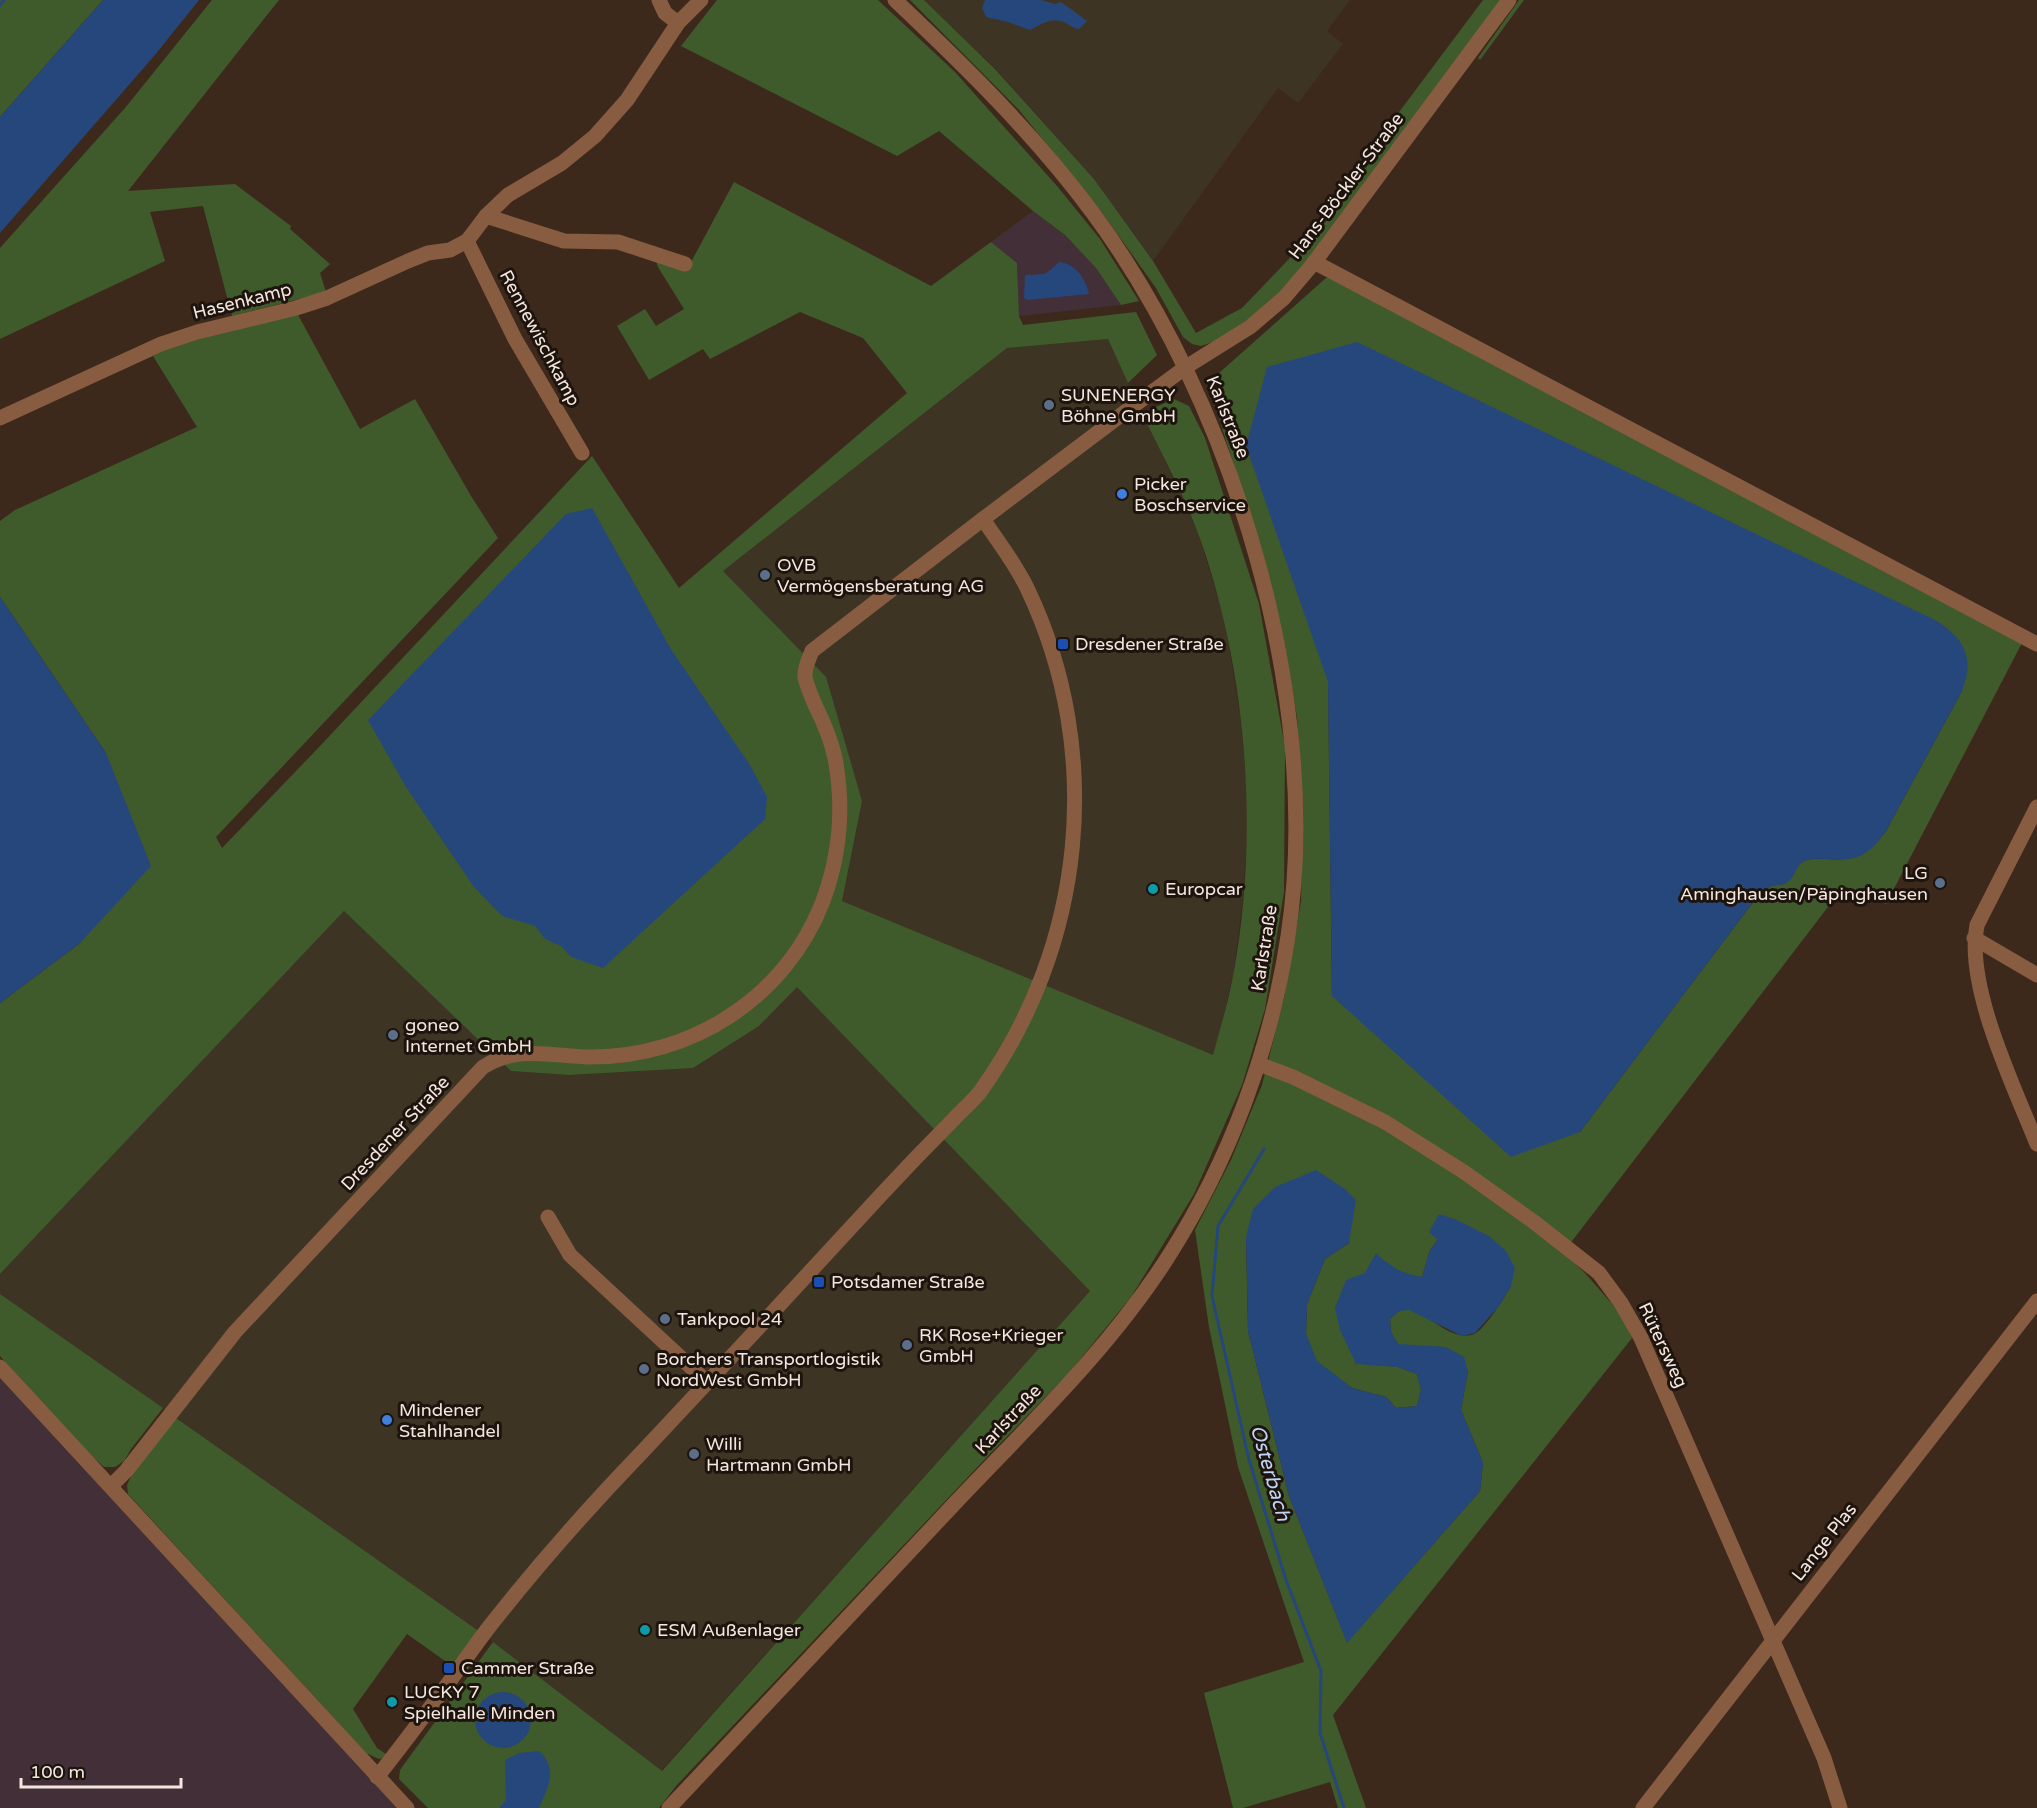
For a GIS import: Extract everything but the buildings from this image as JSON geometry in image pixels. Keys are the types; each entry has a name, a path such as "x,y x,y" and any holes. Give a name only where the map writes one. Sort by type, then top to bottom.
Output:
{"street":[{"path":"659,0 665,13 678,23"},
{"path":"467,241 486,216 508,195 562,164 595,136 627,100 678,23 701,0"},
{"name":"Karlstraße","path":"669,1808 1070,1382 1145,1291 1192,1217 1236,1126 1259,1064 1278,993 1289,931 1294,870 1295,806 1290,731 1281,664 1251,536 1232,478 1186,367 1153,305 1096,217 1002,103 895,0"},
{"name":"Hans-Böckler-Straße","path":"1186,367 1250,327 1284,298 1314,262 1509,0"},
{"path":"486,216 564,241 618,243 685,264"},
{"name":"Hasenkamp","path":"0,418 161,344 197,332 296,308 327,298 408,261 450,250 467,241"},
{"name":"Rennewischkamp","path":"467,241 514,339 582,453"},
{"path":"1314,262 2037,644"},
{"path":"377,1777 493,1621 540,1564 604,1492 978,1095 1011,1042 1044,974 1065,906 1074,829 1073,761 1068,716 1044,628 1026,587 982,519 1186,367"},
{"name":"Dresdener Straße","path":"111,1485 126,1471 235,1332 483,1067 496,1059 510,1055 548,1053 614,1055 649,1051 672,1044 703,1033 729,1016 758,995 782,971 803,942 830,883 840,819 839,787 834,756 805,676 807,662 812,651 982,519"},
{"path":"2037,807 1977,925 1974,938 1975,965 1993,1033 2037,1144"},
{"path":"1974,938 2037,975"},
{"name":"Rütersweg","path":"1259,1064 1385,1122 1454,1165 1534,1222 1599,1273 1621,1303 1641,1338 1824,1758 1840,1808"},
{"path":"548,1217 570,1255 708,1382"},
{"name":"Lange Plas","path":"1643,1808 2037,1301"},
{"path":"0,1366 407,1808"}],"shaded area":[{"path":"924,0 1350,0 1327,31 1343,44 1298,103 1278,88 1153,261 1094,179 996,69"},
{"path":"1033,211 1065,235 1096,268 1121,305 1019,316 1017,263 991,242"},
{"path":"1108,339 1196,527 1225,620 1240,716 1249,807 1243,898 1233,976 1214,1056 842,901 862,801 723,571 1007,348"},
{"path":"344,911 511,1071 569,1075 693,1068 759,1026 797,986 1090,1291 661,1771 480,1632 0,1294 0,1274"},
{"path":"0,1377 397,1808 0,1808"}],"green space":[{"path":"0,0 103,0 0,117"},
{"path":"212,0 279,0 128,191 235,184 291,226 290,229 330,264 320,273 326,292 232,316 203,206 150,212 165,261 0,339 0,248 125,108"},
{"path":"717,0 878,0 955,72 1057,186 1100,239 1139,301 1121,305 1096,268 1065,235 1033,211 939,131 897,156 681,46"},
{"path":"910,0 924,0 995,69 1094,179 1153,261 1196,333 1242,308 1289,259 1483,0 1504,0 1299,272 1273,300 1222,339 1201,346 1192,344 1183,337 1156,288 1101,211 1019,110"},
{"path":"1519,0 1524,0 1480,60 1478,58"},
{"path":"734,182 931,286 991,242 1017,263 1019,316 1023,325 1136,312 1157,355 1128,383 1108,339 1007,348 723,571 826,677 862,801 842,901 1213,1055 1231,986 1241,922 1246,865 1247,807 1244,749 1227,635 1213,580 1190,513 1142,413 1174,399 1189,406 1205,438 1259,604 1285,747 1284,892 1265,1009 1242,1085 1194,1194 1131,1297 1068,1374 676,1786 659,1808 428,1808 399,1779 400,1770 493,1642 662,1771 1090,1291 797,987 759,1026 693,1068 569,1075 511,1071 344,911 0,1274 0,1003 80,943 106,753 0,597 0,521 15,510 197,427 153,356 178,343 297,313 360,429 415,399 498,538 216,837 222,848 592,456 679,588 907,393 863,338 800,312 710,359 703,349 649,380 617,326 645,309 656,326 684,309 658,267 653,252 690,264"},
{"path":"1326,278 1332,278 2023,641 1886,904 1844,886 1569,1245 1565,1254 1620,1313 1632,1338 1333,1715 1366,1808 1338,1808 1330,1782 1243,1808 1233,1808 1204,1693 1304,1662 1238,1467 1209,1327 1195,1230 1231,1160 1262,1085 1284,998 1301,901 1303,808 1297,717 1285,646 1257,535 1209,388 1210,381","holes":["1328,682 1962,691 1886,831 1873,846 1854,858 1814,859 1802,862 1784,884 1771,886 1760,893 1580,1132 1332,996","1246,1237 1349,1243 1325,1259 1307,1304 1306,1334 1316,1361 1352,1388 1386,1397 1396,1408 1417,1406 1421,1390 1417,1374 1398,1367 1355,1363 1388,1265 1406,1275 1422,1277 1430,1250 1438,1240 1511,1286 1489,1320 1474,1334 1465,1336 1455,1334 1409,1310 1401,1310 1390,1319 1391,1332 1398,1344 1468,1371 1461,1410 1483,1463 1480,1491 1347,1642 1289,1496 1248,1331"]},
{"path":"0,1294 163,1408 124,1461 115,1467 104,1467 85,1450 0,1356"},
{"path":"176,1418 480,1632 455,1668 407,1634 353,1709 377,1748 389,1756 379,1759 366,1753 128,1494 127,1485 133,1472"}],"water":[{"path":"103,0 199,0 154,56 0,233 0,117"},
{"path":"985,0 1041,0 1055,4 1061,2 1087,21 1079,29 1056,20 1030,30 986,17 982,8"},
{"path":"1059,262 1070,265 1079,273 1089,294 1027,300 1024,298 1025,275 1045,273"},
{"path":"1357,342 1935,620 1960,641 1967,658 1966,679 1962,691 1886,831 1874,845 1863,854 1849,859 1804,861 1788,882 1770,887 1760,893 1580,1132 1511,1157 1332,996 1328,682 1246,446 1267,367"},
{"path":"592,508 672,651 750,765 767,797 765,819 603,968 571,957 561,946 545,939 535,926 502,916 474,887 406,787 368,720 566,514"},
{"path":"0,597 106,753 151,866 80,943 0,1003"},
{"path":"1316,1170 1345,1189 1356,1200 1349,1243 1325,1259 1307,1304 1306,1334 1317,1361 1352,1388 1386,1397 1396,1408 1417,1406 1421,1390 1417,1374 1398,1367 1356,1364 1340,1330 1335,1308 1346,1280 1365,1273 1376,1253 1397,1269 1422,1277 1430,1250 1438,1240 1429,1232 1439,1214 1489,1236 1506,1251 1515,1268 1511,1286 1499,1306 1475,1333 1462,1336 1409,1310 1399,1311 1390,1319 1391,1332 1398,1344 1446,1347 1464,1357 1468,1371 1461,1410 1483,1463 1480,1491 1347,1643 1289,1496 1248,1331 1246,1237 1253,1209 1275,1187"},
{"path":"503,1692 518,1697 526,1705 531,1720 526,1735 518,1743 503,1748 488,1743 480,1735 475,1720 480,1705 488,1697"},
{"path":"539,1751 549,1765 550,1778 539,1808 499,1808 506,1800 505,1760 519,1753"}],"waterway":[{"path":"0,5 4,0"},
{"name":"Osterbach","path":"1264,1149 1218,1226 1212,1296 1249,1460 1286,1580 1321,1671 1320,1733 1344,1808"}],"place":[{"name":"SUNENERGY Böhne GmbH","path":"1049,405"},
{"name":"Picker Boschservice","path":"1122,494"},
{"name":"OVB Vermögensberatung AG","path":"765,575"},
{"name":"Dresdener Straße","path":"1063,644"},
{"name":"LG Aminghausen/Päpinghausen","path":"1940,883"},
{"name":"Europcar","path":"1153,889"},
{"name":"goneo Internet GmbH","path":"393,1035"},
{"name":"Potsdamer Straße","path":"819,1282"},
{"name":"Tankpool 24","path":"665,1319"},
{"name":"RK Rose+Krieger GmbH","path":"907,1345"},
{"name":"Borchers Transportlogistik NordWest GmbH","path":"644,1369"},
{"name":"Mindener Stahlhandel","path":"387,1420"},
{"name":"Willi Hartmann GmbH","path":"694,1454"},
{"name":"ESM Außenlager","path":"645,1630"},
{"name":"Cammer Straße","path":"449,1668"},
{"name":"LUCKY 7 Spielhalle Minden","path":"392,1702"}]}
